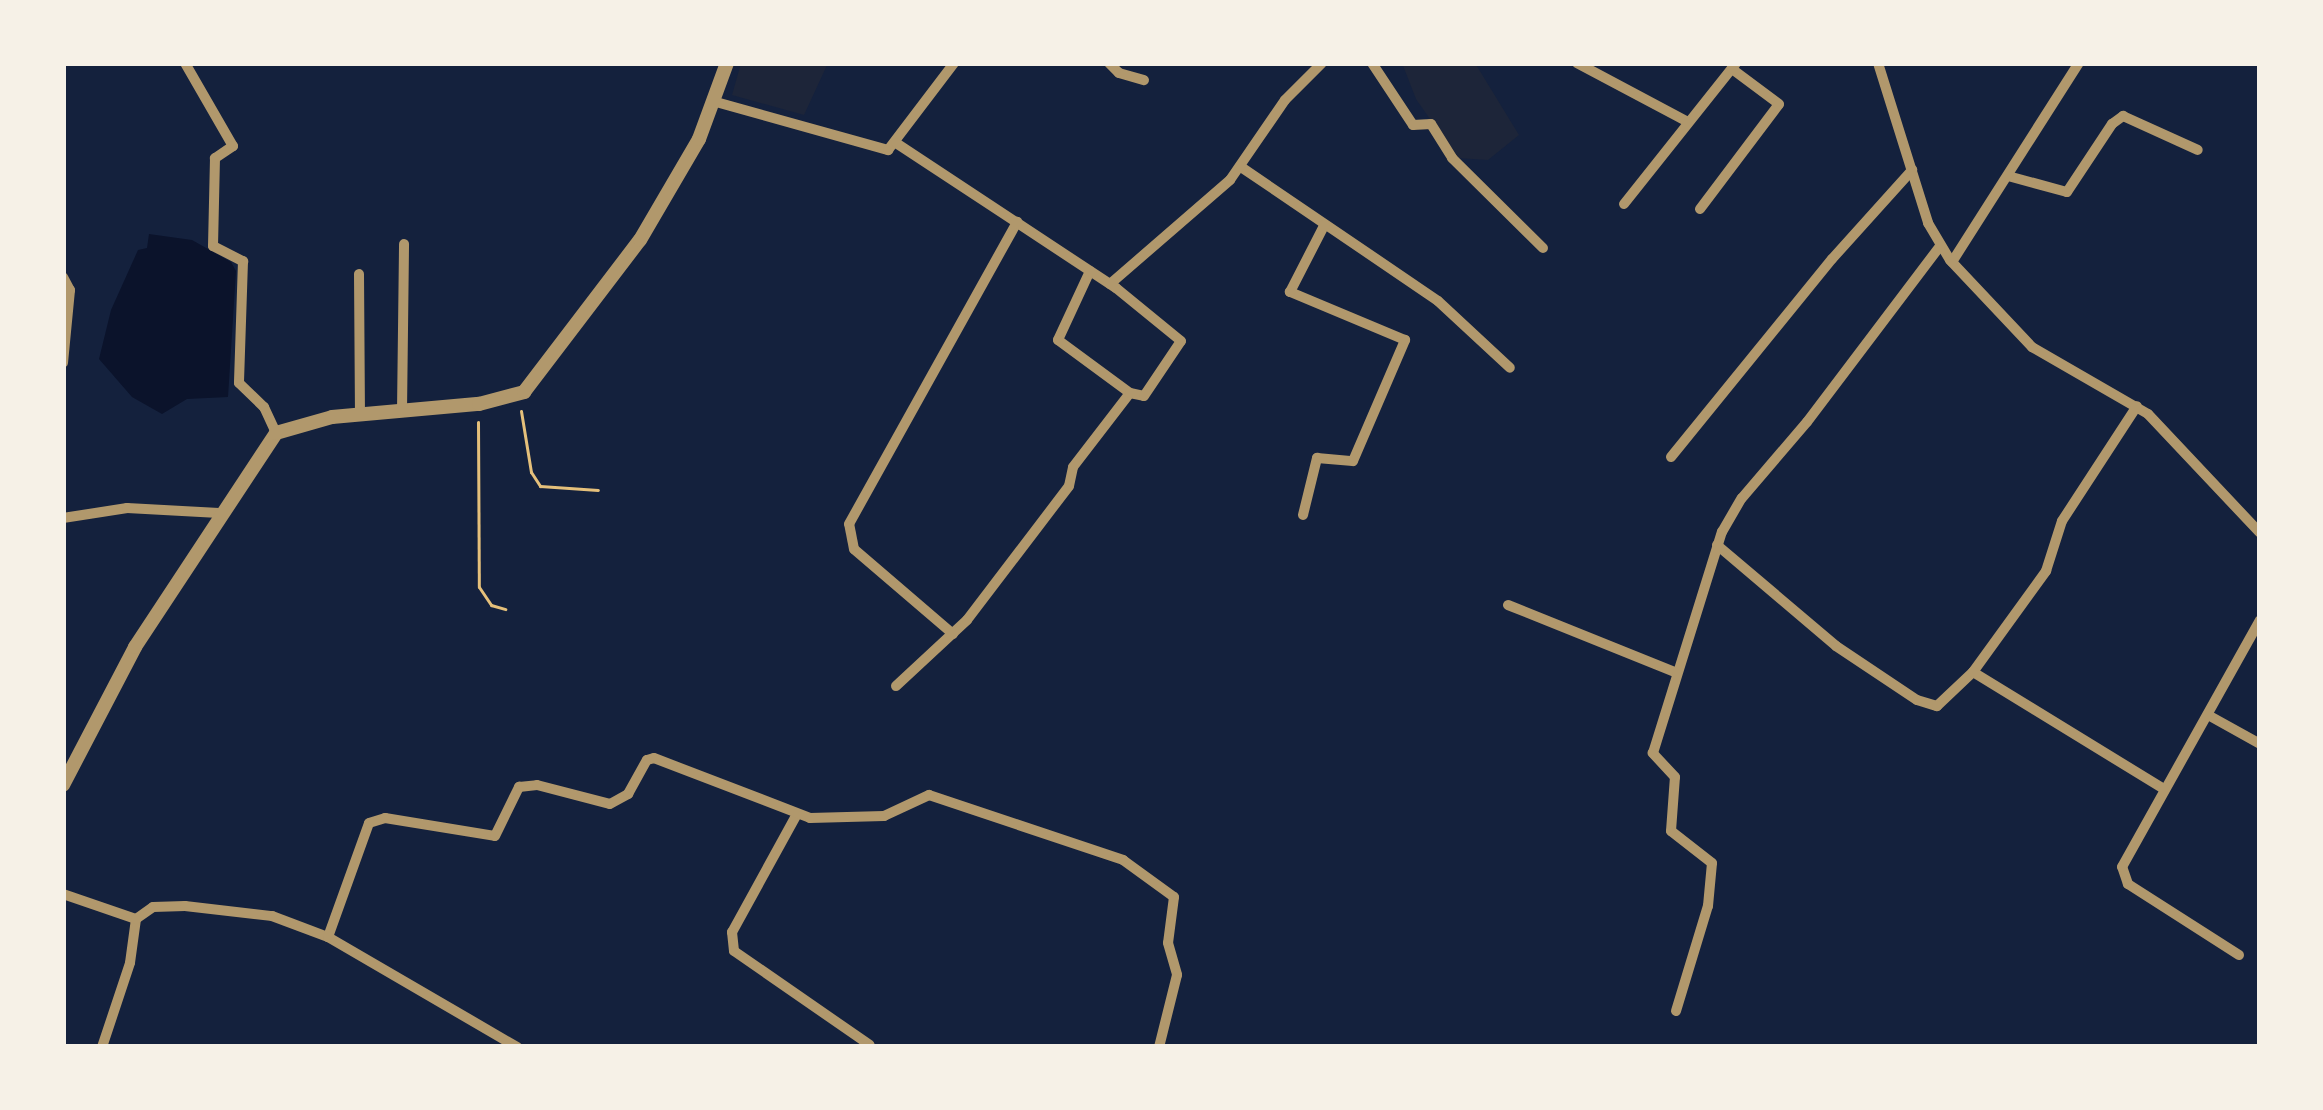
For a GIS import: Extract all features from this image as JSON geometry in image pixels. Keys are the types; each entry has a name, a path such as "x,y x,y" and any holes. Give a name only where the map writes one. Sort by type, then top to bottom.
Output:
{"street":[{"path":"184,63 233,146 215,158 213,246 243,261 239,383 263,406 276,433"},
{"path":"63,785 135,646 276,433 360,415 518,397 549,365 640,240 716,102 728,63"},
{"path":"716,102 871,149 888,150 954,63"},
{"path":"1109,63 1126,76 1144,80"},
{"path":"1110,284 1241,166 1285,100 1322,63"},
{"path":"1372,63 1413,125 1431,124 1478,187 1543,248"},
{"path":"1577,63 1688,122"},
{"path":"1878,63 1940,246 1952,262 2032,347 2137,406 2162,427 2260,533"},
{"path":"1952,262 2079,63"},
{"path":"1624,204 1734,66 1779,104 1700,209"},
{"path":"2008,176 2067,192 2112,124 2123,116 2198,150"},
{"path":"896,142 1110,284 1180,337 1144,396 1130,393 1058,340 1090,271"},
{"path":"1241,166 1438,301 1510,368"},
{"path":"1671,457 1832,259 1912,170"},
{"path":"952,634 854,550 849,524 1017,222"},
{"path":"1303,515 1317,458 1353,461 1405,340 1290,292 1325,224"},
{"path":"402,411 404,244"},
{"path":"1676,1011 1700,938 1712,872 1706,854 1670,831 1676,777 1653,753 1717,545 1742,498 1822,404 1940,246"},
{"path":"359,274 360,415"},
{"path":"63,278 70,284 63,363"},
{"path":"896,686 952,634 1070,486 1073,467 1130,393"},
{"path":"1717,545 1836,646 1928,706 1945,704 2046,571 2062,521 2137,406"},
{"path":"63,518 127,508 219,513"},
{"path":"1508,605 1677,673"},
{"path":"2239,956 2128,884 2122,874 2123,861 2260,620"},
{"path":"1973,672 2164,789"},
{"path":"2208,715 2260,744"},
{"path":"328,937 363,832 376,819 495,836 519,788 537,785 610,804 628,794 647,760 654,758 797,814 884,816 929,795 1123,860 1174,897 1168,943 1177,976 1159,1047"},
{"path":"797,814 732,932 731,943 741,960 870,1045"},
{"path":"63,894 136,919"},
{"path":"136,919 154,908 185,906 272,916 328,937 517,1047"},
{"path":"102,1047 130,963 136,919"}],"path":[{"path":"518,397 531,472 540,486 598,490"},
{"path":"479,404 478,587 491,605 505,609"}],"shaded area":[{"path":"741,63 828,63 804,115 732,95"},
{"path":"1402,63 1475,63 1519,135 1488,160 1457,158 1416,99"},
{"path":"149,234 192,240 231,262 236,271 228,397 187,399 162,414 132,397 99,359 111,310 138,250 147,248"}]}
